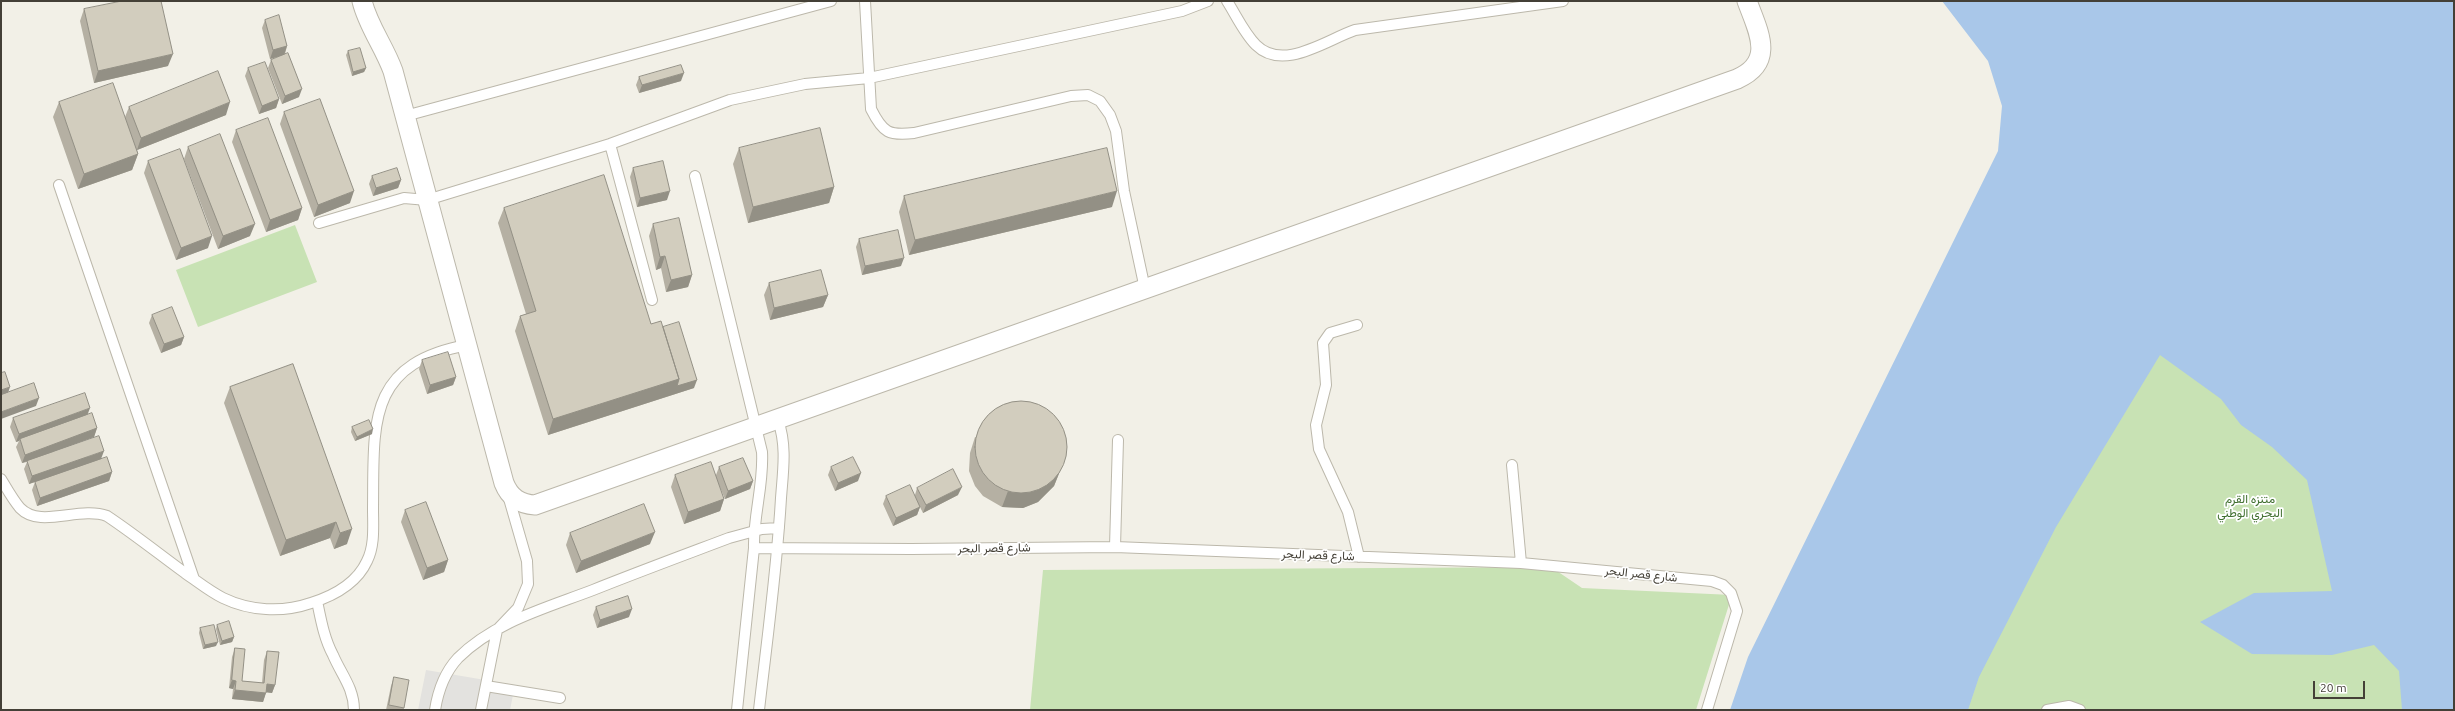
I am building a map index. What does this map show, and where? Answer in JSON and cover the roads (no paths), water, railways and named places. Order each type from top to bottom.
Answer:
[{"type":"street","points":[[362,1],[369,23],[389,58],[507,490],[518,502],[535,505],[778,420],[1745,75],[1757,63],[1762,48],[1761,39],[1747,1]]},
{"type":"lane","points":[[405,116],[831,1]]},
{"type":"lane","points":[[865,1],[871,110],[881,127],[888,132],[897,135],[1071,96],[1088,95],[1100,101],[1110,115],[1116,131],[1124,191],[1145,289]]},
{"type":"lane","points":[[318,223],[404,198],[427,200],[610,144],[730,100],[805,84],[869,78],[1182,11],[1208,1]]},
{"type":"lane","points":[[1227,1],[1256,45],[1275,57],[1302,54],[1334,37],[1355,30],[1563,1]]},
{"type":"lane","points":[[610,144],[652,300]]},
{"type":"lane","points":[[695,176],[761,444],[762,469],[754,531],[754,548],[737,710]]},
{"type":"lane","points":[[59,185],[194,579]]},
{"type":"lane","points":[[1357,325],[1330,333],[1323,343],[1326,385],[1316,425],[1319,449],[1348,512],[1359,557]]},
{"type":"lane","points":[[1,480],[16,503],[26,513],[40,518],[89,512],[107,516],[194,579],[223,598],[249,607],[277,610],[317,601],[339,590],[356,578],[365,566],[371,552],[374,434],[376,421],[385,396],[400,375],[421,359],[445,349],[467,345]]},
{"type":"lane","points":[[759,710],[779,528],[784,446],[778,420]]},
{"type":"lane","points":[[1114,547],[1118,440]]},
{"type":"lane","points":[[1512,465],[1521,562]]},
{"type":"lane","points":[[481,710],[497,630],[518,608],[528,584],[527,561],[507,490]]},
{"type":"lane","points":[[435,710],[441,684],[448,671],[469,649],[497,630],[562,602],[729,538],[754,531],[779,528]]},
{"type":"lane","name":"شارع قصر البحر","points":[[754,548],[911,549],[1114,547],[1521,562],[1712,581],[1723,585],[1734,599],[1736,616],[1707,710]]},
{"type":"lane","points":[[317,601],[323,632],[333,656],[351,690],[354,710]]},
{"type":"lane","points":[[486,686],[560,698]]},
{"type":"lane","points":[[2047,710],[2069,706],[2080,710]]},
{"type":"water","points":[[1942,1],[2454,1],[2454,710],[2402,710],[2399,671],[2374,645],[2332,655],[2252,654],[2200,622],[2254,593],[2332,591],[2307,480],[2272,447],[2241,425],[2221,399],[2160,355],[2056,527],[1979,677],[1968,710],[1730,710],[1748,657],[1998,151],[2002,106],[1988,61]]},
{"type":"park label","name":"متنزه القرم البحري الوطني","points":[[2250,506]]}]
